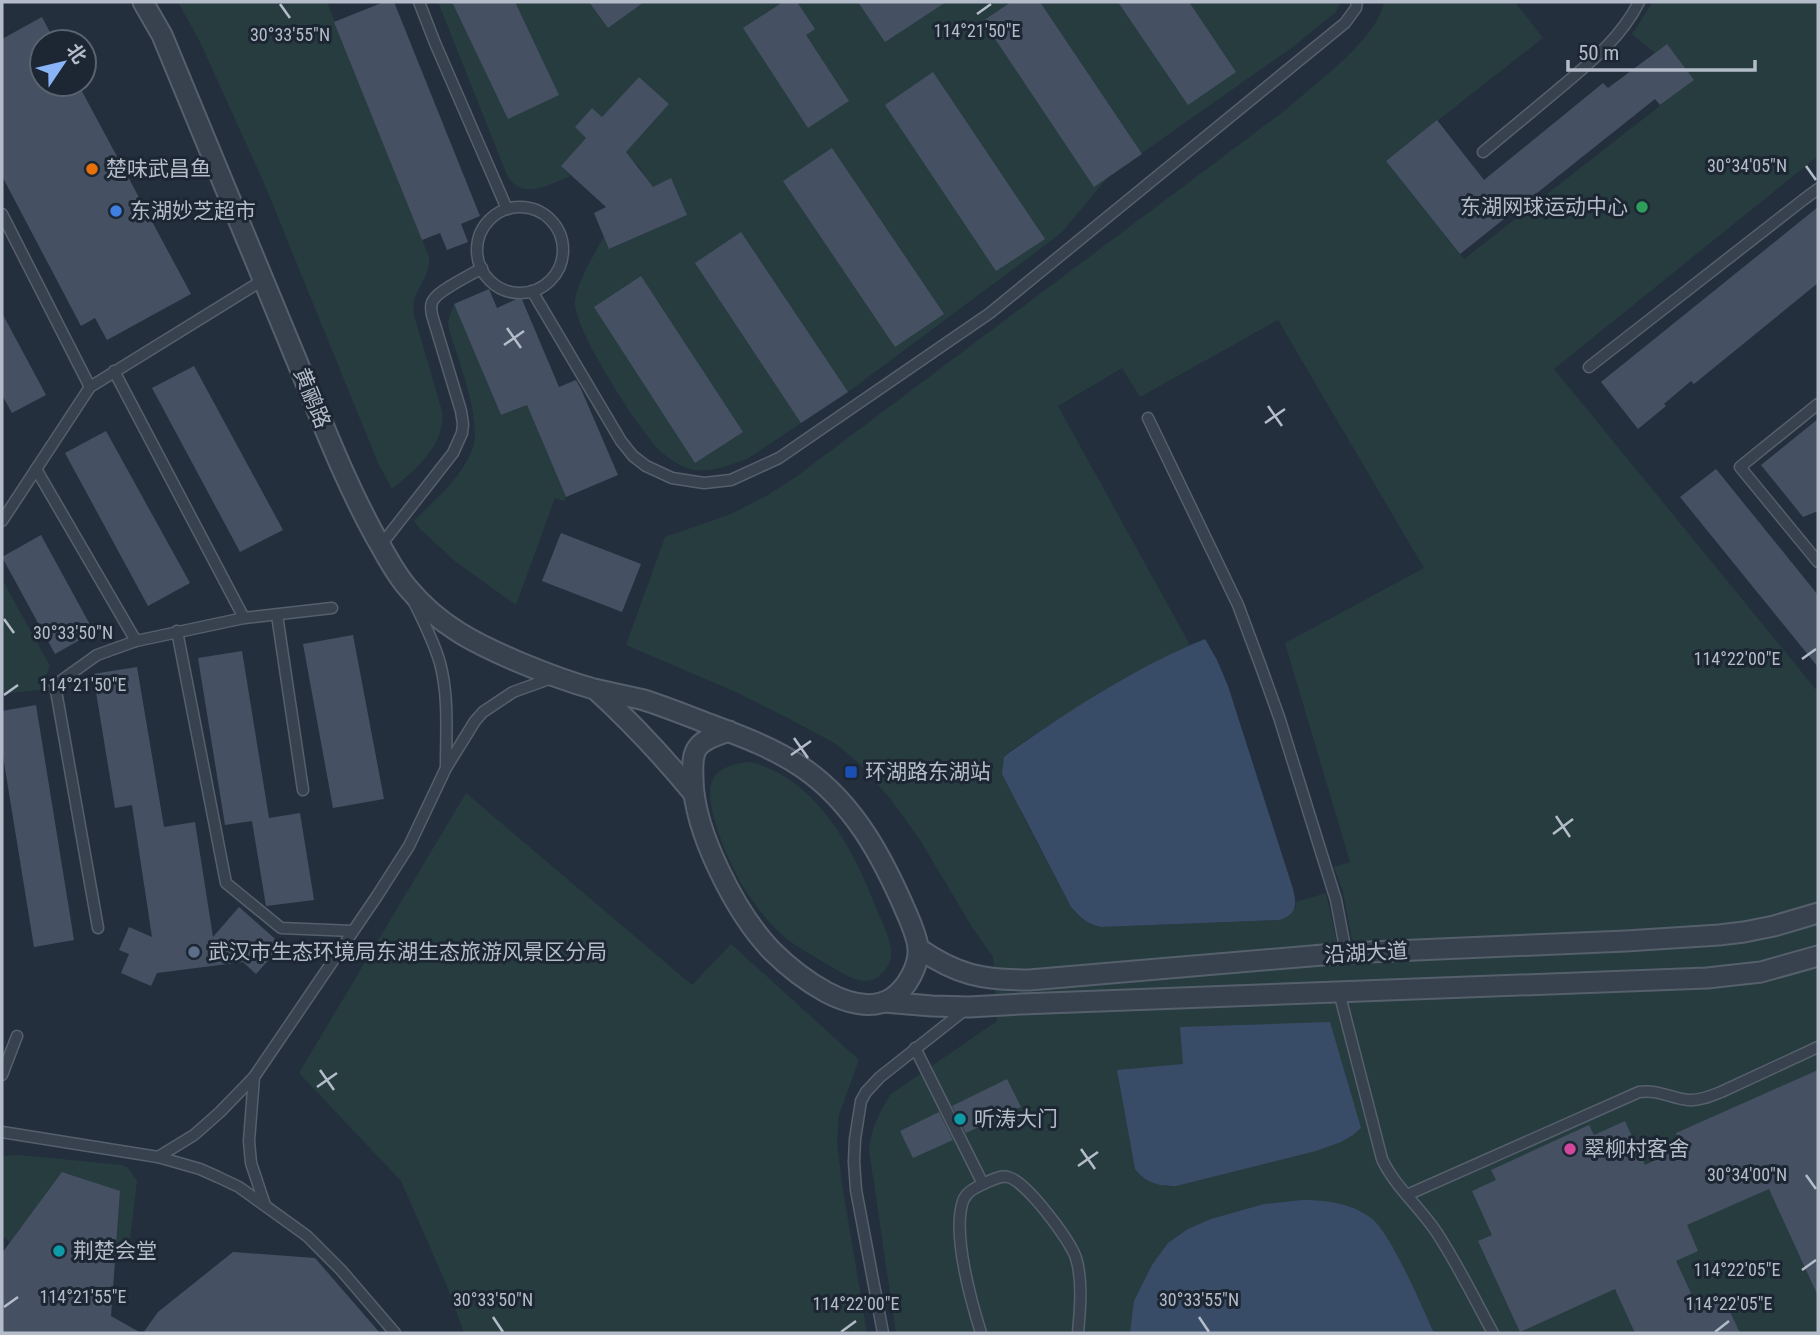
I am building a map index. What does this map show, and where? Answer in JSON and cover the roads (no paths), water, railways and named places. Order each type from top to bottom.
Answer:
[{"type":"street","name":"黄鹂路","points":[[143,2],[162,35],[348,483],[380,546],[408,588],[438,618],[458,633],[511,659],[554,677],[646,701],[743,736],[805,769],[834,794],[861,827],[910,920],[918,948]]},
{"type":"street","points":[[596,689],[638,729],[694,794]]},
{"type":"street","points":[[729,731],[706,741],[696,751],[693,761],[694,794],[702,826],[724,880],[753,928],[771,950],[805,978],[837,998],[863,1004],[884,1002],[969,1007],[1737,976],[1818,956]]},
{"type":"street","name":"沿湖大道","points":[[918,948],[939,962],[970,975],[1028,980],[1346,953],[1719,935],[1754,930],[1818,913]]},
{"type":"street","points":[[884,1002],[894,997],[906,984],[915,966],[918,948]]},
{"type":"lane","points":[[419,2],[507,209]]},
{"type":"lane","points":[[532,291],[621,441],[633,456],[646,466],[672,478],[704,484],[731,480],[779,458],[990,313],[1345,23],[1356,8],[1357,2]]},
{"type":"lane","points":[[1483,152],[1593,61],[1634,13],[1639,2]]},
{"type":"lane","points":[[1589,368],[1818,190]]},
{"type":"lane","points":[[520,206],[546,215],[561,237],[561,264],[554,276],[532,291],[503,289],[491,280],[482,268],[478,255],[484,226],[507,209],[520,206]]},
{"type":"lane","points":[[2,214],[90,387]]},
{"type":"lane","points":[[380,546],[453,453],[462,433],[461,411],[431,305],[433,299],[482,268]]},
{"type":"lane","points":[[3,517],[90,387],[263,280]]},
{"type":"lane","points":[[114,371],[244,618]]},
{"type":"lane","points":[[1818,404],[1740,467],[1818,562]]},
{"type":"lane","points":[[1148,418],[1238,605],[1260,664],[1336,900],[1346,953]]},
{"type":"lane","points":[[36,469],[136,641]]},
{"type":"lane","points":[[408,588],[433,642],[440,666],[447,715],[446,768]]},
{"type":"lane","points":[[98,928],[55,685],[97,655],[136,641],[244,618],[332,608]]},
{"type":"lane","points":[[277,615],[303,790]]},
{"type":"lane","points":[[177,631],[226,883],[281,928],[353,931]]},
{"type":"lane","points":[[158,1157],[203,1127],[254,1077],[409,846],[446,768],[483,712],[513,692],[554,677]]},
{"type":"lane","points":[[1339,992],[1382,1159],[1393,1178],[1438,1235],[1493,1333]]},
{"type":"lane","points":[[883,1333],[853,1162],[861,1101],[880,1077],[969,1007]]},
{"type":"lane","points":[[2,1075],[17,1036]]},
{"type":"lane","points":[[1407,1195],[1639,1092],[1654,1092],[1688,1100],[1706,1098],[1818,1047]]},
{"type":"lane","points":[[915,1048],[983,1184]]},
{"type":"lane","points":[[254,1077],[249,1141],[251,1163],[265,1205]]},
{"type":"lane","points":[[2,1132],[158,1157],[218,1177],[265,1205],[307,1236],[341,1269],[395,1333]]},
{"type":"lane","points":[[981,1333],[966,1276],[961,1241],[963,1202],[967,1193],[1004,1176],[1023,1185],[1055,1222],[1076,1256],[1079,1273],[1078,1333]]},
{"type":"water","points":[[1205,639],[1228,686],[1293,889],[1293,912],[1280,920],[1101,927],[1092,924],[1071,907],[1002,774],[1004,757],[1105,690],[1155,662]]},
{"type":"water","points":[[1330,1022],[1361,1128],[1353,1135],[1316,1151],[1176,1186],[1153,1183],[1135,1169],[1117,1070],[1183,1064],[1180,1027]]},
{"type":"water","points":[[1303,1200],[1338,1203],[1363,1213],[1379,1226],[1397,1254],[1434,1333],[1130,1333],[1134,1301],[1152,1265],[1168,1243],[1188,1229],[1211,1219],[1264,1204]]},
{"type":"place","name":"楚味武昌鱼","points":[[92,169]]},
{"type":"place","name":"东湖网球运动中心","points":[[1642,207]]},
{"type":"place","name":"东湖妙芝超市","points":[[116,211]]},
{"type":"place","name":"环湖路东湖站","points":[[851,772]]},
{"type":"place","name":"武汉市生态环境局东湖生态旅游风景区分局","points":[[194,952]]},
{"type":"place","name":"听涛大门","points":[[960,1119]]},
{"type":"place","name":"翠柳村客舍","points":[[1570,1149]]},
{"type":"place","name":"荆楚会堂","points":[[59,1251]]}]
